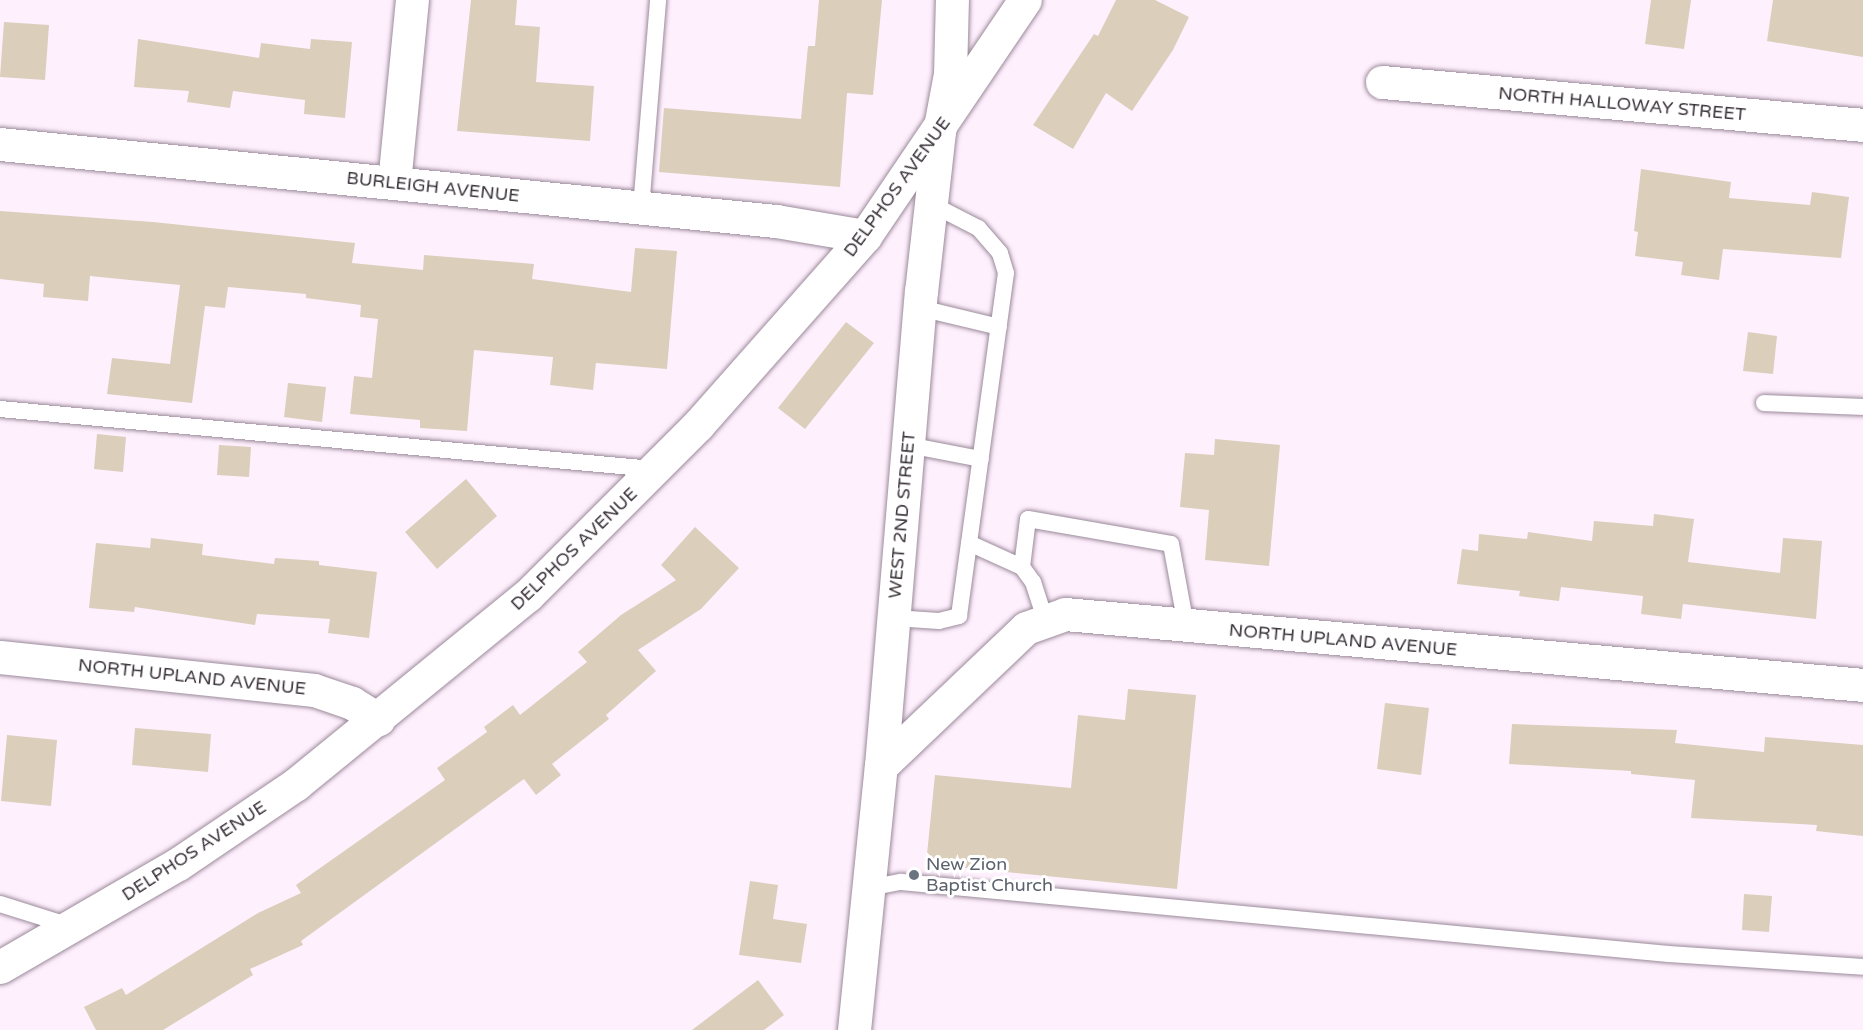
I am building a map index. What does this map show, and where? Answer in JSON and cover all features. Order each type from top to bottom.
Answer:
[{"type":"street","points":[[394,183],[412,0]]},
{"type":"street","name":"WEST 2ND STREET","points":[[854,1030],[881,766],[920,308],[939,132],[950,74],[952,0]]},
{"type":"street","name":"DELPHOS AVENUE","points":[[0,967],[74,927],[225,832],[378,719],[528,596],[656,469],[865,236],[939,132],[1025,0]]},
{"type":"street","name":"NORTH HALLOWAY STREET","points":[[1382,82],[1863,125]]},
{"type":"street","name":"BURLEIGH AVENUE","points":[[0,144],[776,221],[865,236]]},
{"type":"street","name":"NORTH UPLAND AVENUE","points":[[881,766],[1026,628],[1045,618],[1065,614],[1863,685]]},
{"type":"street","name":"NORTH UPLAND AVENUE","points":[[0,657],[314,690],[352,703],[378,719]]},
{"type":"lane","points":[[641,208],[658,0]]},
{"type":"lane","points":[[894,618],[939,621],[959,616],[1006,273],[1000,253],[978,228],[931,204]]},
{"type":"lane","points":[[920,308],[999,327]]},
{"type":"lane","points":[[1764,403],[1863,407]]},
{"type":"lane","points":[[0,409],[656,469]]},
{"type":"lane","points":[[908,445],[981,459]]},
{"type":"lane","points":[[1022,567],[1028,519],[1171,544],[1186,626]]},
{"type":"lane","points":[[969,543],[1022,567],[1033,582],[1045,618]]},
{"type":"lane","points":[[869,888],[901,882],[1669,954],[1863,967]]},
{"type":"lane","points":[[0,904],[74,927]]},
{"type":"building","points":[[471,0],[517,0],[515,25],[540,27],[536,82],[594,86],[590,141],[457,131]]},
{"type":"building","points":[[819,0],[882,0],[873,95],[847,93],[840,187],[659,172],[664,108],[801,119],[808,46],[815,46]]},
{"type":"building","points":[[1116,0],[1155,0],[1189,17],[1173,50],[1132,111],[1106,93],[1073,149],[1033,125],[1094,34],[1098,36]]},
{"type":"building","points":[[1651,0],[1691,0],[1684,49],[1645,44]]},
{"type":"building","points":[[1773,0],[1863,0],[1863,57],[1767,41]]},
{"type":"building","points":[[4,22],[49,25],[45,80],[0,77]]},
{"type":"building","points":[[138,39],[259,58],[261,43],[310,49],[311,39],[352,42],[345,118],[304,114],[305,100],[233,91],[230,108],[187,102],[189,91],[134,87]]},
{"type":"building","points":[[1641,169],[1731,182],[1729,198],[1810,205],[1812,192],[1849,197],[1841,258],[1723,249],[1719,280],[1681,275],[1683,262],[1635,256],[1638,232],[1634,231]]},
{"type":"building","points":[[0,211],[153,222],[355,243],[352,263],[423,270],[424,255],[534,264],[532,279],[631,292],[635,248],[677,251],[667,369],[596,363],[593,390],[550,385],[553,357],[474,350],[467,431],[420,428],[420,420],[350,414],[354,376],[372,378],[378,319],[360,317],[361,305],[306,298],[306,294],[228,287],[225,308],[205,306],[192,403],[107,394],[112,358],[170,364],[180,285],[90,276],[88,301],[43,297],[44,284],[0,279]]},
{"type":"building","points":[[846,322],[874,343],[805,429],[778,408]]},
{"type":"building","points":[[1748,332],[1777,336],[1773,374],[1743,371]]},
{"type":"building","points":[[288,383],[326,387],[322,422],[284,417]]},
{"type":"building","points":[[97,434],[126,437],[123,472],[94,469]]},
{"type":"building","points":[[1215,439],[1280,445],[1269,566],[1205,560],[1209,510],[1180,507],[1185,453],[1214,455]]},
{"type":"building","points":[[219,445],[251,447],[249,477],[217,475]]},
{"type":"building","points":[[466,479],[497,516],[437,569],[405,532]]},
{"type":"building","points":[[1654,514],[1694,519],[1688,562],[1780,573],[1783,538],[1822,541],[1816,619],[1683,604],[1681,619],[1641,614],[1643,596],[1561,587],[1559,601],[1519,596],[1520,591],[1457,584],[1462,549],[1478,551],[1479,534],[1527,539],[1528,532],[1592,541],[1594,521],[1653,526]]},
{"type":"building","points":[[695,527],[739,568],[701,609],[638,650],[656,671],[606,715],[609,719],[552,764],[561,775],[536,795],[524,779],[301,941],[303,945],[250,969],[253,975],[163,1030],[96,1030],[84,1007],[122,988],[126,995],[258,913],[301,893],[296,885],[445,780],[437,768],[487,732],[484,727],[513,705],[520,715],[587,662],[578,652],[621,615],[676,580],[661,565]]},
{"type":"building","points":[[151,538],[203,544],[202,555],[274,564],[275,558],[319,561],[319,565],[377,572],[369,638],[328,633],[330,619],[257,614],[255,625],[135,607],[134,612],[89,608],[96,543],[150,548]]},
{"type":"building","points":[[1128,689],[1196,695],[1177,889],[926,864],[935,775],[1071,788],[1078,715],[1125,720]]},
{"type":"building","points":[[1385,703],[1429,708],[1421,775],[1377,769]]},
{"type":"building","points":[[1512,724],[1677,730],[1675,743],[1764,752],[1765,737],[1863,745],[1863,836],[1816,831],[1817,825],[1691,818],[1695,780],[1631,774],[1631,771],[1509,764]]},
{"type":"building","points":[[135,728],[211,734],[208,772],[132,765]]},
{"type":"building","points":[[7,735],[57,740],[51,806],[1,801]]},
{"type":"building","points":[[750,881],[778,885],[773,919],[807,924],[801,963],[739,955]]},
{"type":"building","points":[[1744,894],[1772,896],[1769,932],[1742,930]]},
{"type":"building","points":[[758,980],[784,1015],[764,1030],[692,1030]]},
{"type":"place","name":"New Zion Baptist Church","points":[[914,875]]}]
